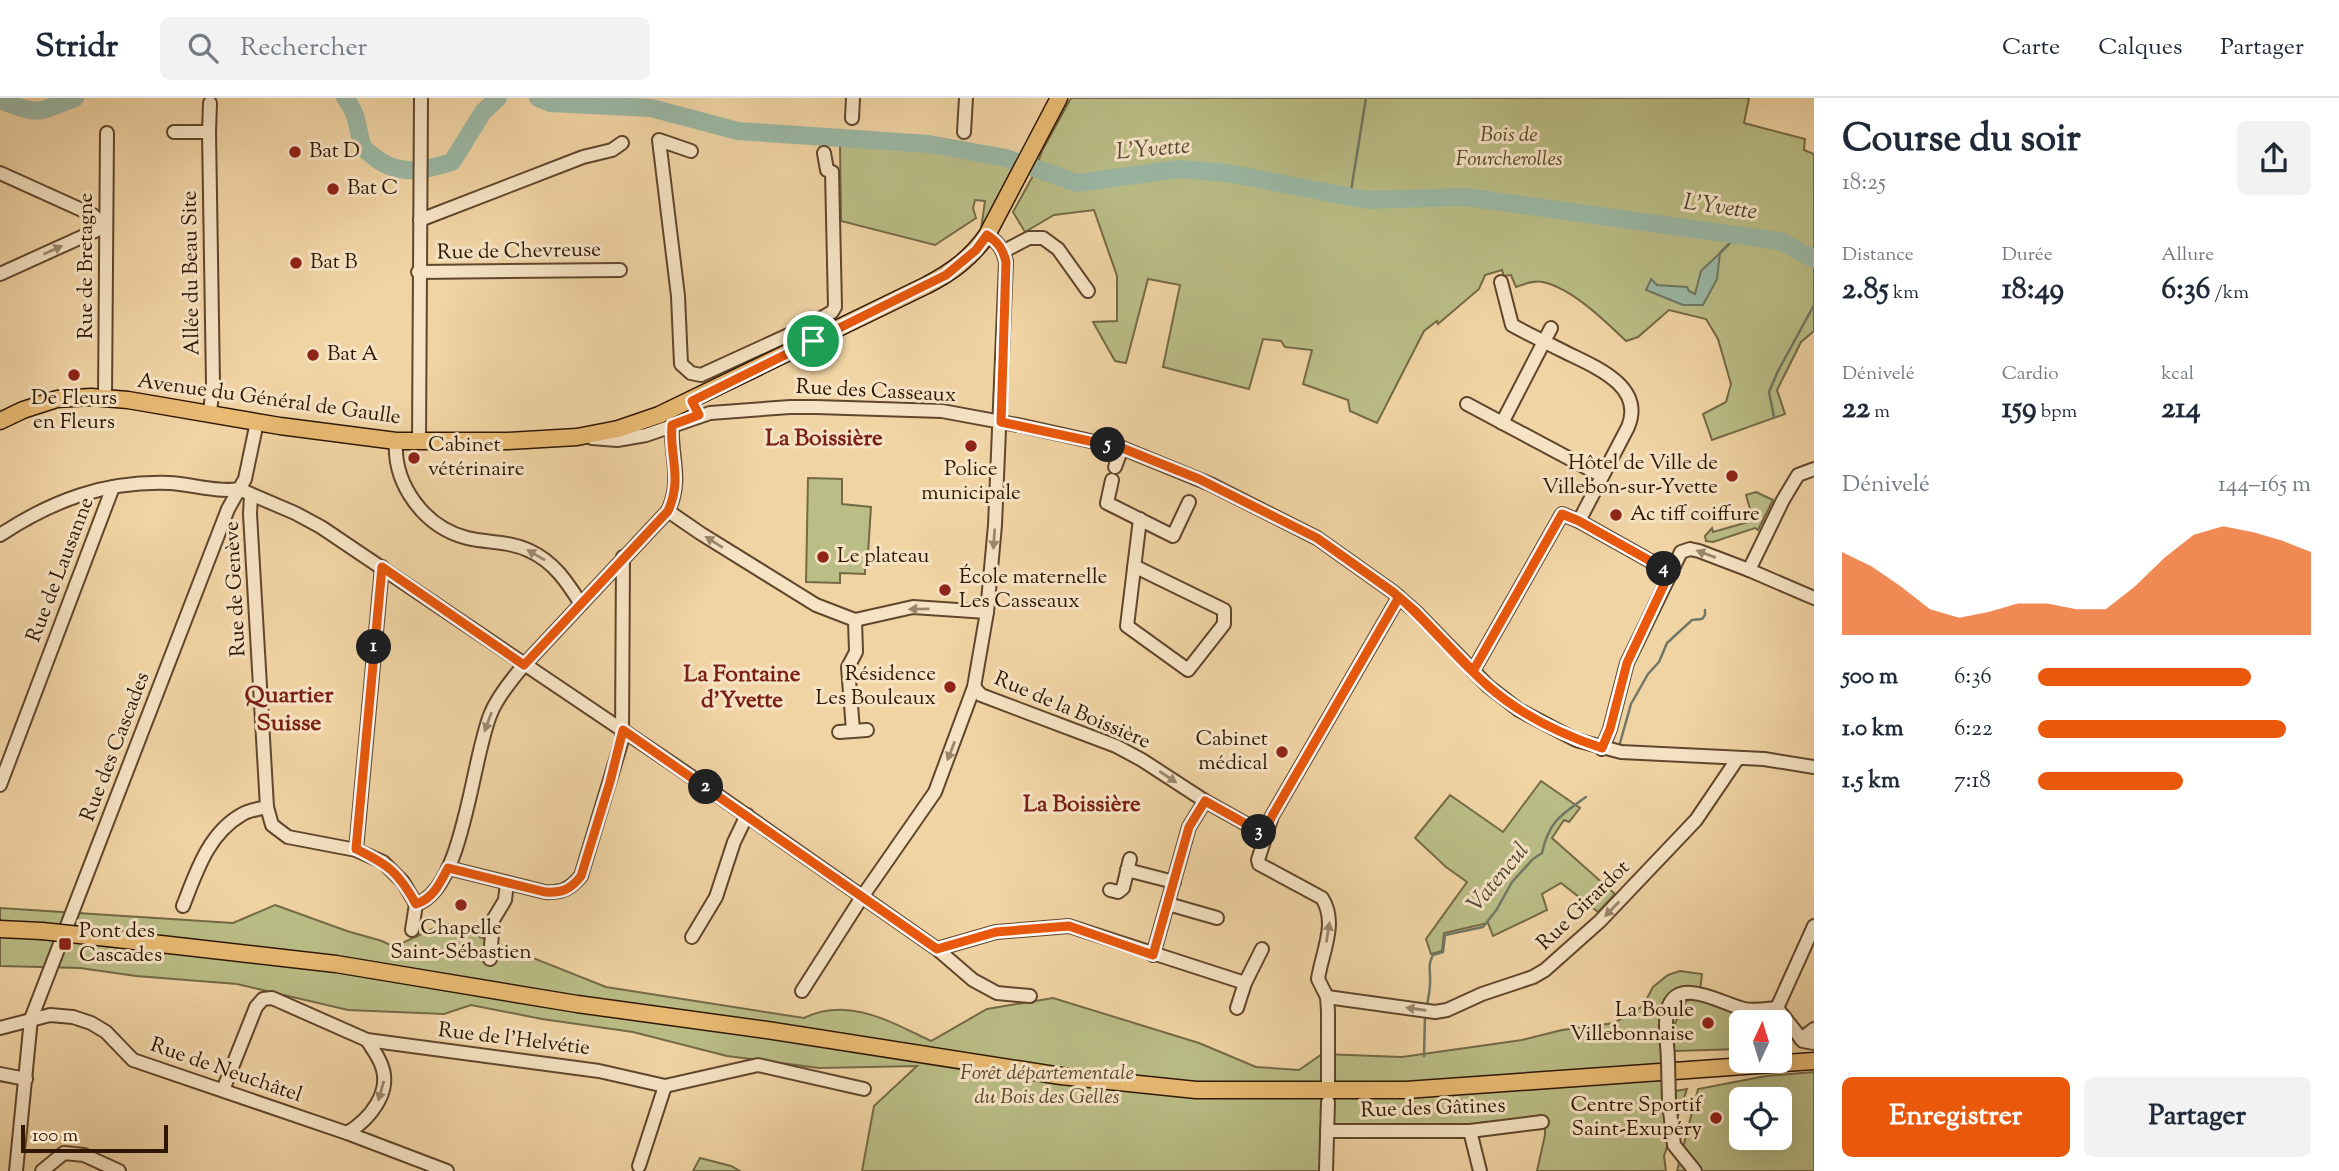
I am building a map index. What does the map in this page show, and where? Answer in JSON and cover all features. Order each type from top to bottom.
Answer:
[{"type":"main road","name":"Avenue du Général de Gaulle","points":[[0,421],[23,410],[57,400],[73,397],[105,398],[257,422],[419,442],[577,437],[695,408],[711,392],[810,334],[946,275],[976,250],[987,235],[1059,98]]},
{"type":"main road","points":[[0,929],[336,964],[577,1004],[767,1030],[1060,1076],[1196,1090],[1406,1090],[1814,1061]]},
{"type":"street","points":[[419,442],[421,98]]},
{"type":"street","points":[[852,118],[853,98]]},
{"type":"street","points":[[964,132],[966,98]]},
{"type":"street","name":"Allée du Beau Site","points":[[210,103],[214,383],[210,413]]},
{"type":"street","points":[[174,132],[209,132]]},
{"type":"street","name":"Rue de Bretagne","points":[[105,398],[107,133]]},
{"type":"street","points":[[691,151],[659,140],[678,296],[681,364],[691,373],[701,375],[810,334],[835,307],[832,172],[827,170],[824,153]]},
{"type":"street","points":[[420,220],[583,157],[612,150],[622,143]]},
{"type":"street","points":[[0,173],[93,215],[106,226],[0,274]]},
{"type":"street","points":[[802,991],[862,897],[935,792],[974,687],[987,612],[1001,422],[1006,262],[1004,251],[987,235]]},
{"type":"street","points":[[1004,251],[1029,239],[1043,238],[1058,249],[1088,291]]},
{"type":"street","name":"Rue de Chevreuse","points":[[418,272],[620,270]]},
{"type":"street","points":[[1501,282],[1512,325],[1605,372],[1616,380],[1632,408],[1632,417],[1579,521]]},
{"type":"street","points":[[1502,423],[1551,328]]},
{"type":"street","points":[[711,392],[722,412]]},
{"type":"street","points":[[1467,404],[1602,476]]},
{"type":"street","name":"Rue des Casseaux","points":[[577,437],[617,440],[649,434],[672,425],[695,408],[722,412],[790,407],[926,410],[1001,422],[1122,448],[1210,484],[1317,538],[1399,597],[1473,671],[1519,710],[1572,737],[1621,752],[1738,758],[1814,766]]},
{"type":"street","points":[[245,492],[245,479],[257,422]]},
{"type":"street","points":[[416,904],[426,901],[438,886],[458,845],[481,741],[491,713],[503,691],[668,511],[676,472],[672,425]]},
{"type":"street","points":[[396,441],[397,468],[403,482],[420,509],[430,519],[465,537],[506,543],[532,552],[549,563],[564,578],[581,604]]},
{"type":"street","points":[[1122,448],[1107,503],[1173,536],[1189,502]]},
{"type":"street","points":[[1749,569],[1798,475],[1814,469]]},
{"type":"street","points":[[0,535],[50,505],[89,492],[137,483],[195,484],[245,492],[295,513],[382,567],[623,730],[937,949],[973,980],[997,993],[1030,996]]},
{"type":"street","name":"Rue de Lausanne","points":[[0,785],[113,487]]},
{"type":"street","name":"Rue de Genève","points":[[245,492],[250,514],[267,807]]},
{"type":"street","name":"Rue des Cascades","points":[[16,1171],[31,1019],[228,509],[245,492]]},
{"type":"street","points":[[668,511],[816,605],[855,620],[913,607],[987,612]]},
{"type":"street","points":[[1473,671],[1562,514],[1670,572]]},
{"type":"street","points":[[1134,566],[1224,610],[1224,624],[1188,670],[1127,626],[1134,566],[1140,519]]},
{"type":"street","points":[[1602,748],[1610,729],[1627,663],[1681,552],[1690,549],[1813,594]]},
{"type":"street","points":[[448,868],[560,893],[572,887],[581,876],[623,730],[623,557]]},
{"type":"street","points":[[356,849],[382,567]]},
{"type":"street","points":[[1328,1083],[1330,1025],[1327,997],[1318,979],[1330,926],[1328,907],[1322,898],[1259,864],[1258,860],[1266,839],[1264,834],[1272,816],[1399,597]]},
{"type":"street","points":[[853,730],[848,667],[856,652],[855,620]]},
{"type":"street","name":"Rue de la Boissière","points":[[974,687],[981,695],[1125,751],[1264,834]]},
{"type":"street","points":[[839,732],[867,730]]},
{"type":"street","name":"Rue Girardot","points":[[1327,997],[1435,1012],[1447,1010],[1482,994],[1533,977],[1545,970],[1600,921],[1676,842],[1696,820],[1738,758]]},
{"type":"street","points":[[1153,955],[1189,827],[1205,801]]},
{"type":"street","points":[[183,906],[204,854],[223,829],[242,813],[267,807],[272,825],[288,837],[356,849],[383,862],[403,882],[416,904],[412,930]]},
{"type":"street","points":[[692,937],[716,897],[734,842],[747,816]]},
{"type":"street","points":[[1110,890],[1118,892],[1123,888],[1129,865],[1174,882]]},
{"type":"street","points":[[490,959],[492,920],[505,900],[507,883]]},
{"type":"street","points":[[1168,904],[1217,918]]},
{"type":"street","points":[[937,949],[996,932],[1057,926],[1084,930],[1245,984]]},
{"type":"street","points":[[1777,1008],[1814,926]]},
{"type":"street","points":[[1237,1008],[1262,949]]},
{"type":"street","points":[[1695,1171],[1674,1145],[1669,1102],[1667,1012],[1673,1000],[1685,993],[1703,994],[1744,1009],[1777,1008]]},
{"type":"street","name":"Rue de l'Helvétie","points":[[223,1090],[256,1007],[263,999],[272,998],[367,1040],[599,1071],[666,1086],[758,1065],[864,1089]]},
{"type":"street","points":[[1777,1008],[1801,1039],[1814,1043]]},
{"type":"street","name":"Rue de Neuchâtel","points":[[0,1028],[50,1015],[73,1017],[106,1032],[133,1060],[347,1133],[429,1168],[447,1171]]},
{"type":"street","points":[[1801,1039],[1814,1029]]},
{"type":"street","points":[[347,1133],[362,1124],[378,1104],[385,1084],[382,1066],[367,1040]]},
{"type":"street","points":[[0,1074],[26,1079]]},
{"type":"street","points":[[639,1166],[666,1086]]},
{"type":"street","points":[[1326,1171],[1328,1102]]},
{"type":"street","name":"Rue des Gâtines","points":[[1326,1131],[1470,1131],[1542,1122]]},
{"type":"street","points":[[1470,1131],[1480,1171]]},
{"type":"street","points":[[41,1171],[64,1153],[84,1155],[119,1171]]},
{"type":"green space","name":"Bois de Fourcherolles","points":[[1071,98],[1749,98],[1744,123],[1805,139],[1804,150],[1814,154],[1814,331],[1801,342],[1777,390],[1785,414],[1712,440],[1703,414],[1726,402],[1731,384],[1718,339],[1706,319],[1669,310],[1638,337],[1626,341],[1566,291],[1540,282],[1516,287],[1511,275],[1504,276],[1502,270],[1485,275],[1479,289],[1438,324],[1437,321],[1424,331],[1377,423],[1350,411],[1348,400],[1303,384],[1312,350],[1285,347],[1281,341],[1263,339],[1249,389],[1163,367],[1180,285],[1148,279],[1126,363],[1115,361],[1093,322],[1117,321],[1117,276],[1094,210],[1054,215],[1025,232],[1013,212]]},
{"type":"green space","points":[[840,145],[952,152],[1018,166],[981,230],[985,201],[975,200],[973,208],[976,218],[935,245],[841,221]]},
{"type":"green space","points":[[808,478],[842,479],[842,504],[871,507],[868,553],[873,553],[873,561],[865,561],[865,574],[840,573],[840,583],[806,582]]},
{"type":"green space","points":[[1756,492],[1773,500],[1758,530],[1755,528],[1713,542],[1706,541],[1705,536],[1712,528],[1713,532],[1748,522],[1747,517],[1752,516],[1746,495]]},
{"type":"green space","points":[[1541,781],[1580,808],[1569,822],[1564,820],[1552,838],[1615,894],[1598,912],[1561,883],[1542,894],[1547,910],[1493,936],[1488,923],[1444,933],[1442,951],[1431,954],[1426,939],[1467,882],[1446,867],[1415,838],[1450,795],[1503,832]]},
{"type":"green space","name":"Forêt départementale du Bois des Gelles","points":[[275,905],[394,947],[445,923],[606,987],[804,1018],[820,1012],[853,1011],[885,1020],[931,1041],[987,1009],[1053,998],[1199,1043],[1256,1067],[1299,1070],[1322,1054],[1402,1057],[1522,1040],[1562,1030],[1614,1023],[1643,1006],[1653,987],[1668,975],[1680,971],[1702,974],[1700,990],[1680,993],[1660,1020],[1663,1093],[1687,1089],[1664,1156],[1666,1171],[1537,1171],[1545,1135],[1545,1119],[1457,1127],[1325,1127],[1322,1171],[862,1171],[874,1106],[917,1066],[819,1068],[727,1056],[633,1032],[542,1019],[471,1005],[444,1014],[348,1010],[237,984],[136,976],[80,968],[0,966],[0,908],[233,923]]},
{"type":"green space","name":"La Boule Villebonnaise","points":[[1693,998],[1729,1011],[1729,1049],[1674,1051],[1674,1025],[1686,1001]]},
{"type":"green space","name":"Centre Sportif Saint-Exupéry","points":[[1814,1072],[1814,1171],[1677,1171],[1698,1089],[1766,1076]]},
{"type":"green space","points":[[700,1158],[731,1166],[740,1171],[693,1171]]},
{"type":"shaded area","points":[[1720,253],[1717,279],[1703,305],[1683,305],[1646,290],[1651,279],[1657,285],[1687,287],[1695,294],[1701,271]]},
{"type":"waterway","name":"L'Yvette","points":[[0,100],[23,109],[38,111],[75,98]]},
{"type":"waterway","name":"L'Yvette","points":[[345,98],[355,115],[365,149],[382,163],[401,170],[421,170],[452,162],[483,112],[498,98]]},
{"type":"waterway","name":"L'Yvette","points":[[538,98],[550,103],[651,108],[738,131],[929,144],[1006,158],[1077,183],[1179,169],[1227,173],[1367,200],[1465,197],[1780,241],[1814,259]]},
{"type":"waterway","points":[[1350,197],[1366,98]]},
{"type":"waterway","points":[[1720,253],[1738,235]]},
{"type":"waterway","name":"Vatencul","points":[[1774,417],[1769,392],[1814,305]]},
{"type":"waterway","points":[[1620,743],[1631,704],[1648,674],[1659,662],[1667,643],[1692,620],[1702,619],[1705,610]]},
{"type":"waterway","name":"Vatencul","points":[[1427,1006],[1430,962],[1433,955],[1443,952],[1445,935],[1483,927],[1512,882],[1542,853],[1552,826],[1586,797]]},
{"type":"waterway","name":"Vatencul","points":[[1424,1056],[1425,1016]]},
{"type":"place","name":"Bat D","points":[[295,152]]},
{"type":"place","name":"Bat C","points":[[333,189]]},
{"type":"place","name":"Bat B","points":[[296,263]]},
{"type":"place","name":"Bat A","points":[[313,355]]},
{"type":"place","name":"De Fleurs en Fleurs","points":[[74,375]]},
{"type":"place","name":"Police municipale","points":[[971,446]]},
{"type":"place","name":"Cabinet vétérinaire","points":[[414,458]]},
{"type":"place","name":"Hôtel de Ville de Villebon-sur-Yvette","points":[[1732,476]]},
{"type":"place","name":"Ac tiff coiffure","points":[[1616,515]]},
{"type":"place","name":"Le plateau","points":[[823,557]]},
{"type":"place","name":"École maternelle Les Casseaux","points":[[945,590]]},
{"type":"place","name":"Résidence Les Bouleaux","points":[[950,687]]},
{"type":"place","name":"Cabinet médical","points":[[1282,752]]},
{"type":"place","name":"Chapelle Saint-Sébastien","points":[[461,905]]},
{"type":"place","name":"Pont des Cascades","points":[[65,944]]},
{"type":"place","name":"La Boule Villebonnaise","points":[[1708,1023]]},
{"type":"place","name":"Centre Sportif Saint-Exupéry","points":[[1716,1118]]},
{"type":"district","name":"La Boissière","points":[[824,439]]},
{"type":"district","name":"La Fontaine d'Yvette","points":[[742,688]]},
{"type":"district","name":"Quartier Suisse","points":[[289,710]]},
{"type":"district","name":"La Boissière","points":[[1082,805]]},
{"type":"route","points":[[813,341],[692,401],[699,415],[672,425],[676,472],[668,511],[524,665],[382,567],[356,849],[383,862],[403,882],[416,904],[426,901],[448,868],[545,892],[560,893],[572,887],[581,876],[623,730],[937,949],[996,932],[1069,926],[1153,955],[1189,827],[1205,801],[1264,834],[1399,597],[1416,612],[1473,671],[1488,686],[1519,710],[1572,737],[1602,748],[1610,729],[1627,663],[1670,572],[1579,521],[1562,514],[1473,671],[1399,597],[1317,538],[1210,484],[1122,448],[1001,422],[1006,262],[1004,251],[987,235],[976,250],[946,275],[813,341]]}]
